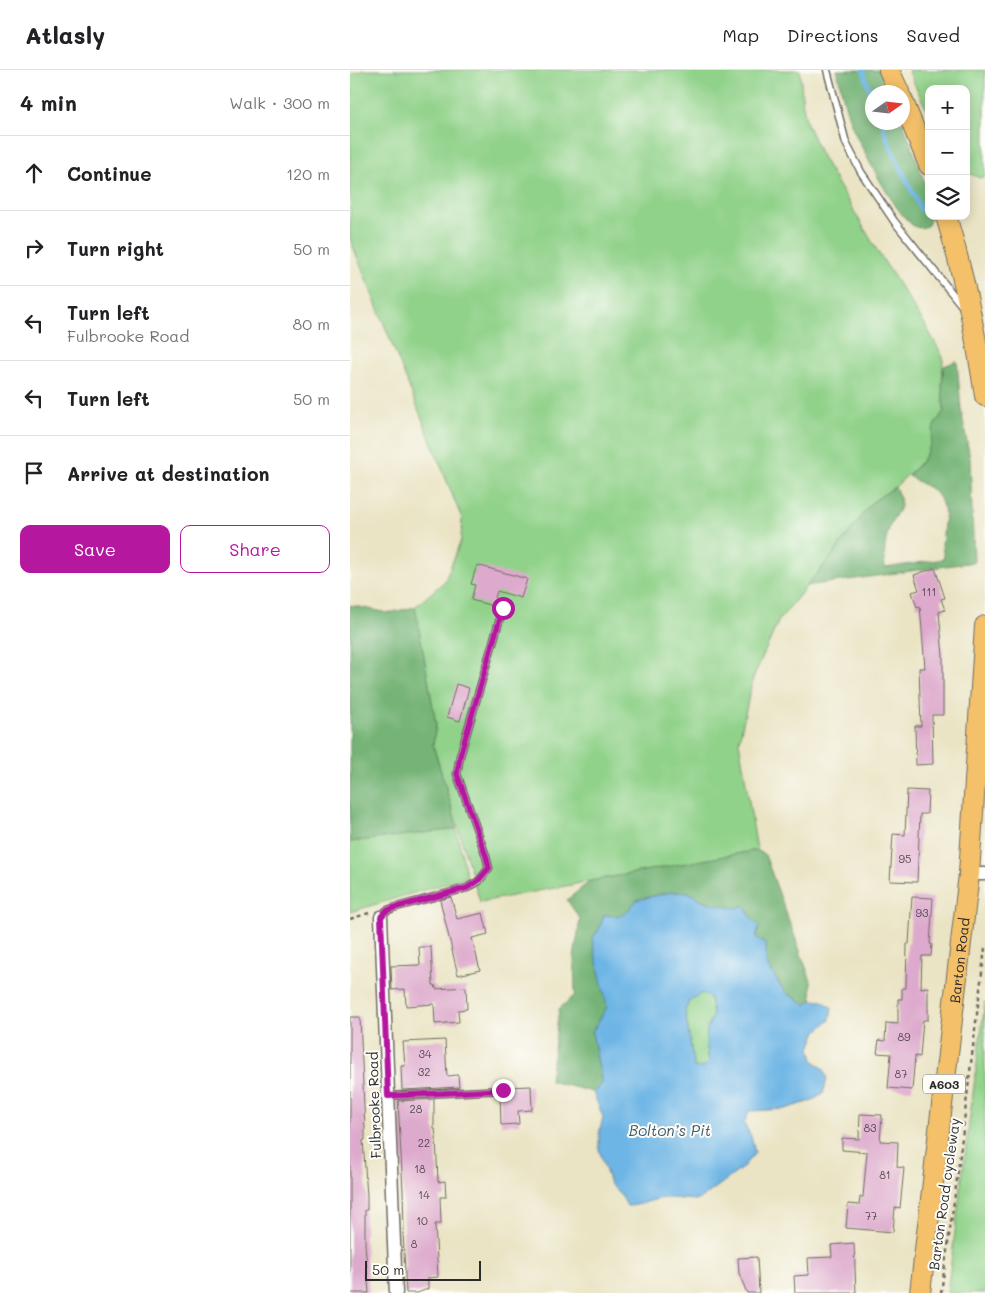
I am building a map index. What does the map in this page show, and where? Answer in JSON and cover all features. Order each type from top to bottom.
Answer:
[{"type":"main road","points":[[889,70],[896,85]]},
{"type":"main road","points":[[910,118],[925,154]]},
{"type":"main road","points":[[947,220],[956,248],[972,317],[985,396]]},
{"type":"main road","name":"Barton Road","points":[[920,1293],[977,874],[985,626]]},
{"type":"street","name":"Fulbrooke Road","points":[[381,917],[396,1293]]},
{"type":"lane","points":[[827,70],[846,142],[862,172],[894,221],[972,317]]},
{"type":"lane","points":[[381,917],[386,911],[393,908],[467,888],[478,881],[489,868],[457,774],[460,756],[503,608]]},
{"type":"lane","points":[[388,1096],[503,1090]]},
{"type":"path","name":"Barton Road cycleway","points":[[941,1293],[985,948]]},
{"type":"green space","points":[[363,70],[800,70],[803,107],[807,124],[821,155],[943,357],[942,387],[944,411],[934,426],[930,446],[922,461],[895,487],[872,502],[830,558],[779,620],[753,678],[739,741],[757,850],[480,902],[433,745],[436,724],[415,607],[445,581],[461,540],[462,519],[350,239],[350,75]]},
{"type":"green space","points":[[837,70],[882,70],[889,85],[865,85],[865,130],[906,130],[925,184],[925,220],[930,220],[928,225],[918,228],[914,226],[907,220],[889,196],[863,149],[845,105]]},
{"type":"green space","points":[[908,70],[985,70],[985,176],[980,178],[970,174],[970,85],[925,85],[925,106]]},
{"type":"green space","points":[[957,361],[961,409],[970,459],[974,562],[806,586],[830,558],[872,502],[895,487],[900,498],[901,507],[889,528],[885,551],[885,568],[944,559],[942,545],[945,513],[940,498],[931,489],[908,476],[922,461],[930,446],[934,426],[944,411],[942,387],[944,366]]},
{"type":"green space","points":[[350,605],[388,613],[415,607],[436,724],[433,745],[456,822],[456,829],[350,842]]},
{"type":"green space","points":[[456,829],[467,877],[350,912],[350,842]]},
{"type":"green space","points":[[757,850],[765,855],[811,981],[812,1000],[807,1005],[788,994],[782,988],[766,962],[766,945],[756,937],[759,926],[752,919],[748,911],[717,905],[702,900],[688,892],[671,892],[637,900],[626,913],[617,916],[604,915],[599,929],[592,939],[608,1007],[592,1032],[602,1084],[593,1092],[550,1081],[559,1009],[575,995],[574,958],[580,919],[567,900],[590,881]]},
{"type":"green space","points":[[702,993],[710,998],[713,1015],[707,1029],[709,1062],[703,1068],[694,1067],[685,1010],[690,1000]]},
{"type":"green space","points":[[985,1001],[985,1293],[947,1293]]},
{"type":"water","name":"Bolton’s Pit","points":[[671,892],[688,892],[702,900],[717,905],[736,908],[744,906],[759,926],[756,937],[766,945],[766,962],[781,987],[788,994],[806,1005],[812,1000],[823,1001],[832,1008],[830,1020],[817,1031],[810,1048],[813,1060],[824,1069],[827,1079],[823,1094],[811,1101],[785,1109],[749,1111],[744,1124],[751,1136],[755,1153],[741,1169],[699,1200],[662,1198],[627,1206],[621,1195],[610,1184],[599,1150],[599,1134],[603,1117],[593,1092],[602,1084],[592,1032],[607,1007],[592,939],[599,929],[604,915],[617,916],[626,913],[637,900]],"holes":[[[702,993],[710,998],[713,1015],[707,1029],[709,1062],[703,1068],[694,1067],[685,1010],[690,1000]]]},
{"type":"building","points":[[477,565],[527,579],[521,598],[497,591],[493,606],[471,600],[475,585],[471,584]]},
{"type":"building","points":[[935,568],[945,598],[941,599],[945,610],[939,612],[943,656],[943,715],[932,715],[933,764],[916,765],[915,726],[921,726],[919,668],[925,668],[920,606],[917,607],[912,592],[919,590],[914,575]]},
{"type":"building","points":[[456,684],[469,688],[460,721],[447,717]]},
{"type":"building","points":[[907,790],[928,791],[927,814],[920,814],[917,882],[890,881],[893,834],[905,835]]},
{"type":"building","points":[[451,897],[457,919],[483,913],[488,934],[472,938],[480,970],[458,975],[440,900]]},
{"type":"building","points":[[912,897],[933,898],[931,956],[922,956],[921,988],[928,987],[928,1020],[923,1020],[920,1057],[915,1056],[912,1090],[888,1088],[891,1054],[877,1053],[879,1040],[885,1041],[886,1023],[898,1024],[898,999],[902,999],[902,988],[906,988],[907,944],[909,944]]},
{"type":"building","points":[[419,947],[431,947],[433,985],[435,985],[436,989],[466,987],[467,1009],[458,1010],[459,1022],[435,1024],[434,1004],[406,1006],[405,989],[392,990],[391,966],[420,965]]},
{"type":"building","points":[[350,1017],[360,1017],[365,1129],[365,1140],[363,1140],[367,1196],[365,1244],[369,1293],[350,1293]]},
{"type":"building","points":[[445,1040],[447,1076],[458,1075],[459,1087],[402,1090],[401,1066],[405,1066],[403,1042]]},
{"type":"building","points":[[531,1086],[532,1110],[518,1111],[519,1124],[501,1125],[500,1095],[507,1094],[507,1087]]},
{"type":"building","points":[[434,1099],[438,1182],[445,1181],[446,1197],[440,1197],[441,1224],[435,1224],[438,1277],[428,1278],[428,1289],[417,1293],[406,1293],[398,1101]]},
{"type":"building","points":[[860,1114],[882,1115],[880,1141],[898,1142],[897,1167],[904,1168],[900,1208],[895,1207],[893,1232],[846,1228],[848,1204],[859,1205],[860,1197],[863,1197],[867,1152],[842,1150],[842,1138],[859,1139]]},
{"type":"building","points":[[854,1243],[856,1293],[795,1293],[794,1276],[809,1275],[808,1258],[832,1257],[831,1245]]},
{"type":"building","points":[[757,1257],[759,1293],[747,1293],[739,1273],[738,1258]]},
{"type":"waterway","points":[[863,70],[868,85]]},
{"type":"waterway","points":[[885,130],[921,210]]},
{"type":"route","points":[[503,608],[460,756],[457,774],[489,868],[478,881],[467,888],[393,908],[386,911],[381,917],[388,1096],[503,1090]]}]
